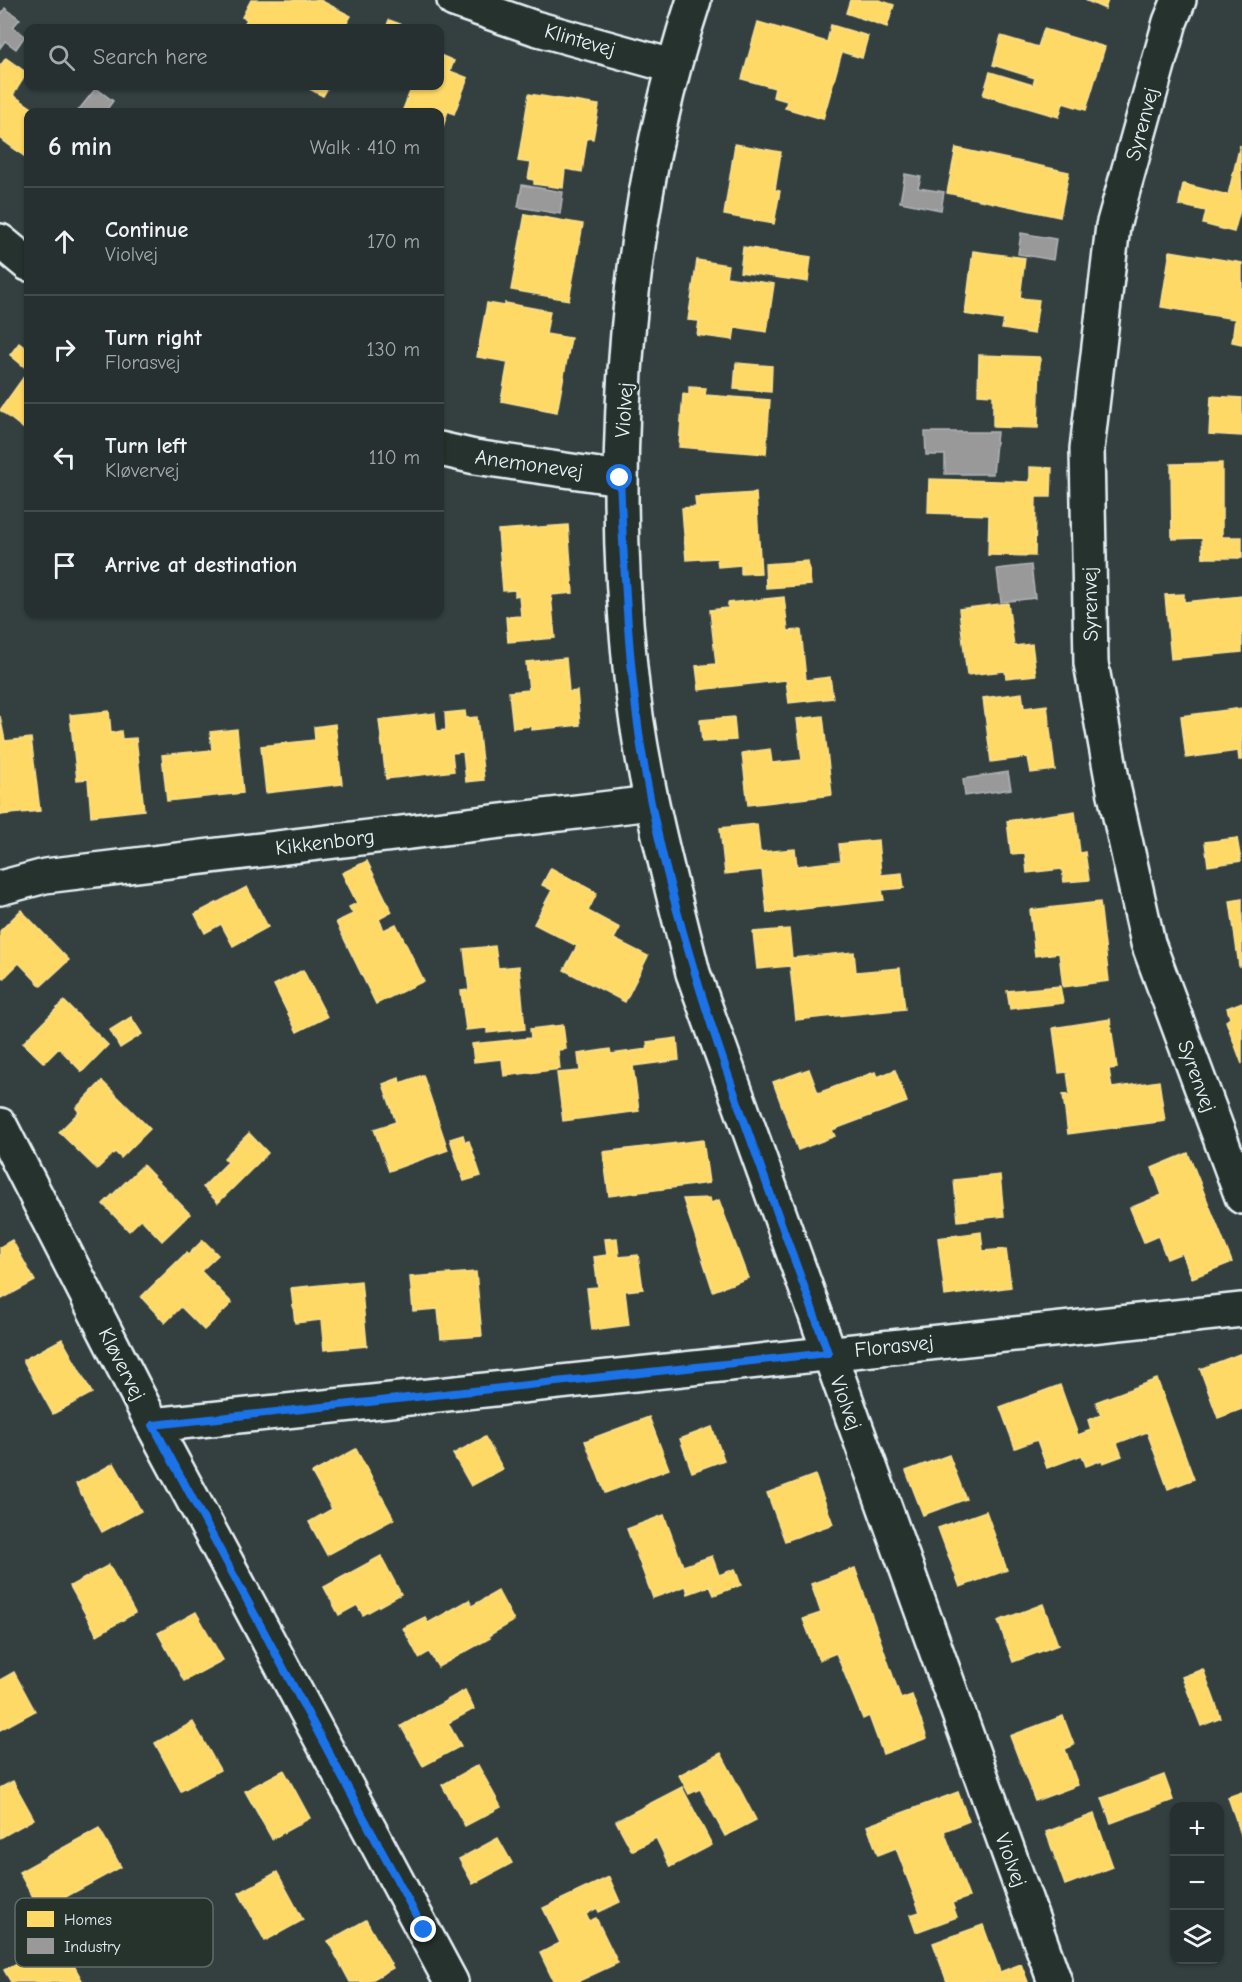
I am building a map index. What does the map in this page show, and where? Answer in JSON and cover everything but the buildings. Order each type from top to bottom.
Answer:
[{"type":"street","name":"Klintevej","points":[[454,0],[535,28],[672,66]]},
{"type":"street","name":"Violvej","points":[[694,0],[672,66],[635,256],[620,478],[630,668],[651,803],[693,973],[1055,1982]]},
{"type":"street","name":"Syrenvej","points":[[1179,0],[1170,22],[1113,226],[1088,449],[1091,663],[1114,790],[1148,943],[1242,1197]]},
{"type":"street","points":[[0,241],[24,261]]},
{"type":"street","name":"Anemonevej","points":[[444,450],[475,457],[620,478]]},
{"type":"street","name":"Kikkenborg","points":[[0,888],[45,876],[651,803]]},
{"type":"street","name":"Kløvervej","points":[[0,1125],[153,1425],[452,1982]]},
{"type":"street","name":"Florasvej","points":[[153,1425],[1242,1310]]},
{"type":"route","points":[[424,1930],[153,1425],[828,1353],[693,973],[651,803],[630,668],[620,478]]}]
